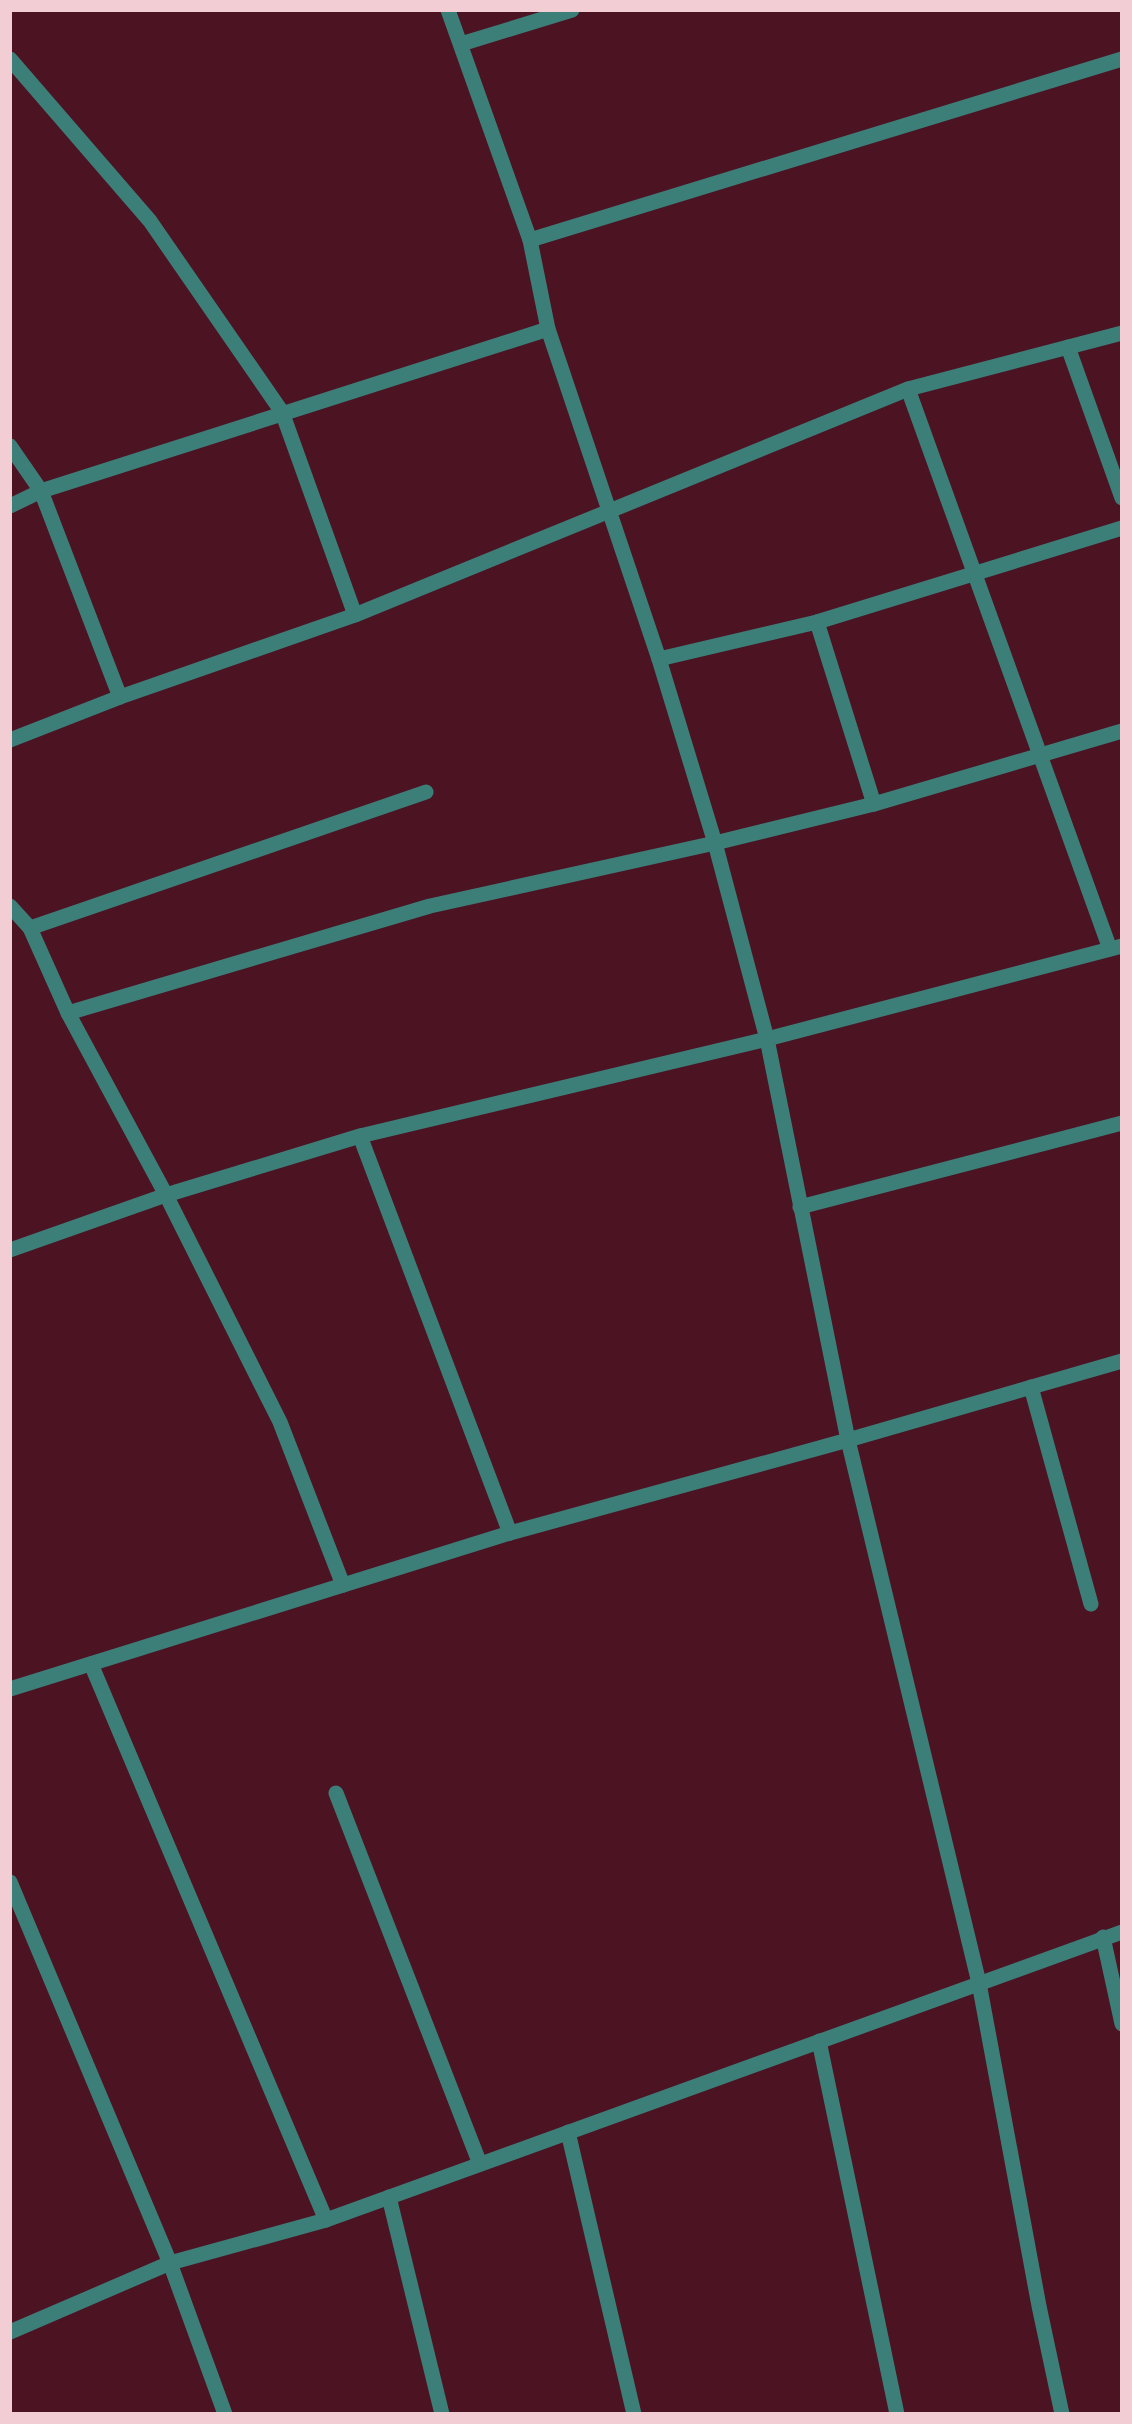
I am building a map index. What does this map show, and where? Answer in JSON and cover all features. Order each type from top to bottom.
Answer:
[{"type":"street","points":[[448,10],[530,240],[548,328],[659,659],[715,843],[766,1039],[848,1440],[979,1983],[1039,2306],[1062,2414]]},
{"type":"street","points":[[461,44],[572,10]]},
{"type":"street","points":[[10,59],[150,221],[282,412],[355,615]]},
{"type":"street","points":[[530,240],[1122,59]]},
{"type":"street","points":[[10,506],[41,491],[548,328]]},
{"type":"street","points":[[10,740],[120,697],[355,615],[908,389],[1122,333]]},
{"type":"street","points":[[1068,347],[1122,498]]},
{"type":"street","points":[[10,1250],[166,1196],[360,1136],[766,1039],[1116,947],[1039,755],[908,389]]},
{"type":"street","points":[[10,446],[41,491],[120,697]]},
{"type":"street","points":[[659,659],[816,622],[1122,528]]},
{"type":"street","points":[[816,622],[874,804]]},
{"type":"street","points":[[68,1013],[430,906],[715,843],[874,804],[1122,731]]},
{"type":"street","points":[[30,928],[426,792]]},
{"type":"street","points":[[10,906],[30,928],[68,1013],[166,1196],[280,1422],[343,1585]]},
{"type":"street","points":[[800,1207],[1122,1123]]},
{"type":"street","points":[[360,1136],[510,1533]]},
{"type":"street","points":[[10,1689],[510,1533],[848,1440],[1122,1361]]},
{"type":"street","points":[[1030,1387],[1090,1604]]},
{"type":"street","points":[[92,1664],[326,2220]]},
{"type":"street","points":[[336,1793],[480,2164]]},
{"type":"street","points":[[10,1882],[170,2263],[225,2414]]},
{"type":"street","points":[[10,2332],[170,2263],[326,2220],[1122,1932]]},
{"type":"street","points":[[1103,1937],[1122,2024]]},
{"type":"street","points":[[819,2041],[897,2414]]},
{"type":"street","points":[[568,2132],[634,2414]]},
{"type":"street","points":[[389,2197],[442,2414]]}]
